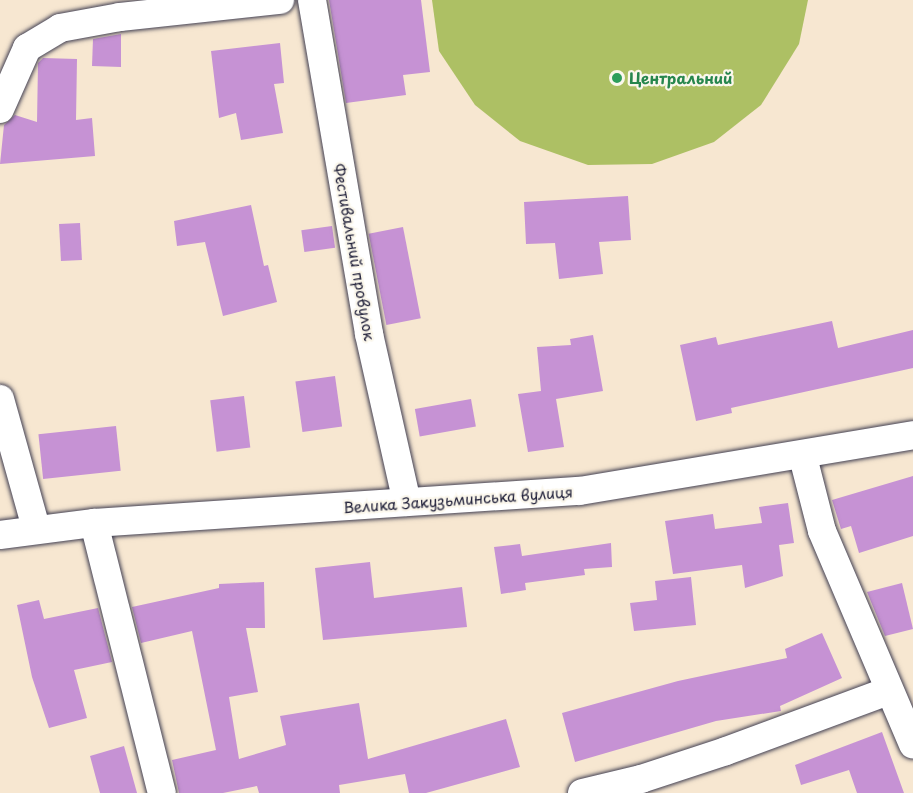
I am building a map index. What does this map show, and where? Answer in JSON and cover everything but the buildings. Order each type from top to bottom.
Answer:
[{"type":"street","points":[[0,109],[27,48],[60,28],[120,17],[280,0]]},
{"type":"street","name":"Фестивальний провулок","points":[[312,0],[369,334],[407,502]]},
{"type":"street","points":[[0,399],[36,528]]},
{"type":"street","name":"Велика Закузьминська вулиця","points":[[0,534],[94,523],[580,491],[803,457],[913,435]]},
{"type":"street","points":[[803,457],[822,531],[888,691],[913,744]]},
{"type":"street","points":[[94,523],[162,793]]},
{"type":"street","points":[[582,793],[641,779],[716,755],[888,691]]},
{"type":"green space","name":"Центральний","points":[[432,0],[808,0],[799,44],[761,105],[714,142],[652,164],[588,165],[520,141],[475,105],[439,51]]},
{"type":"place","name":"Центральний","points":[[617,78]]}]
